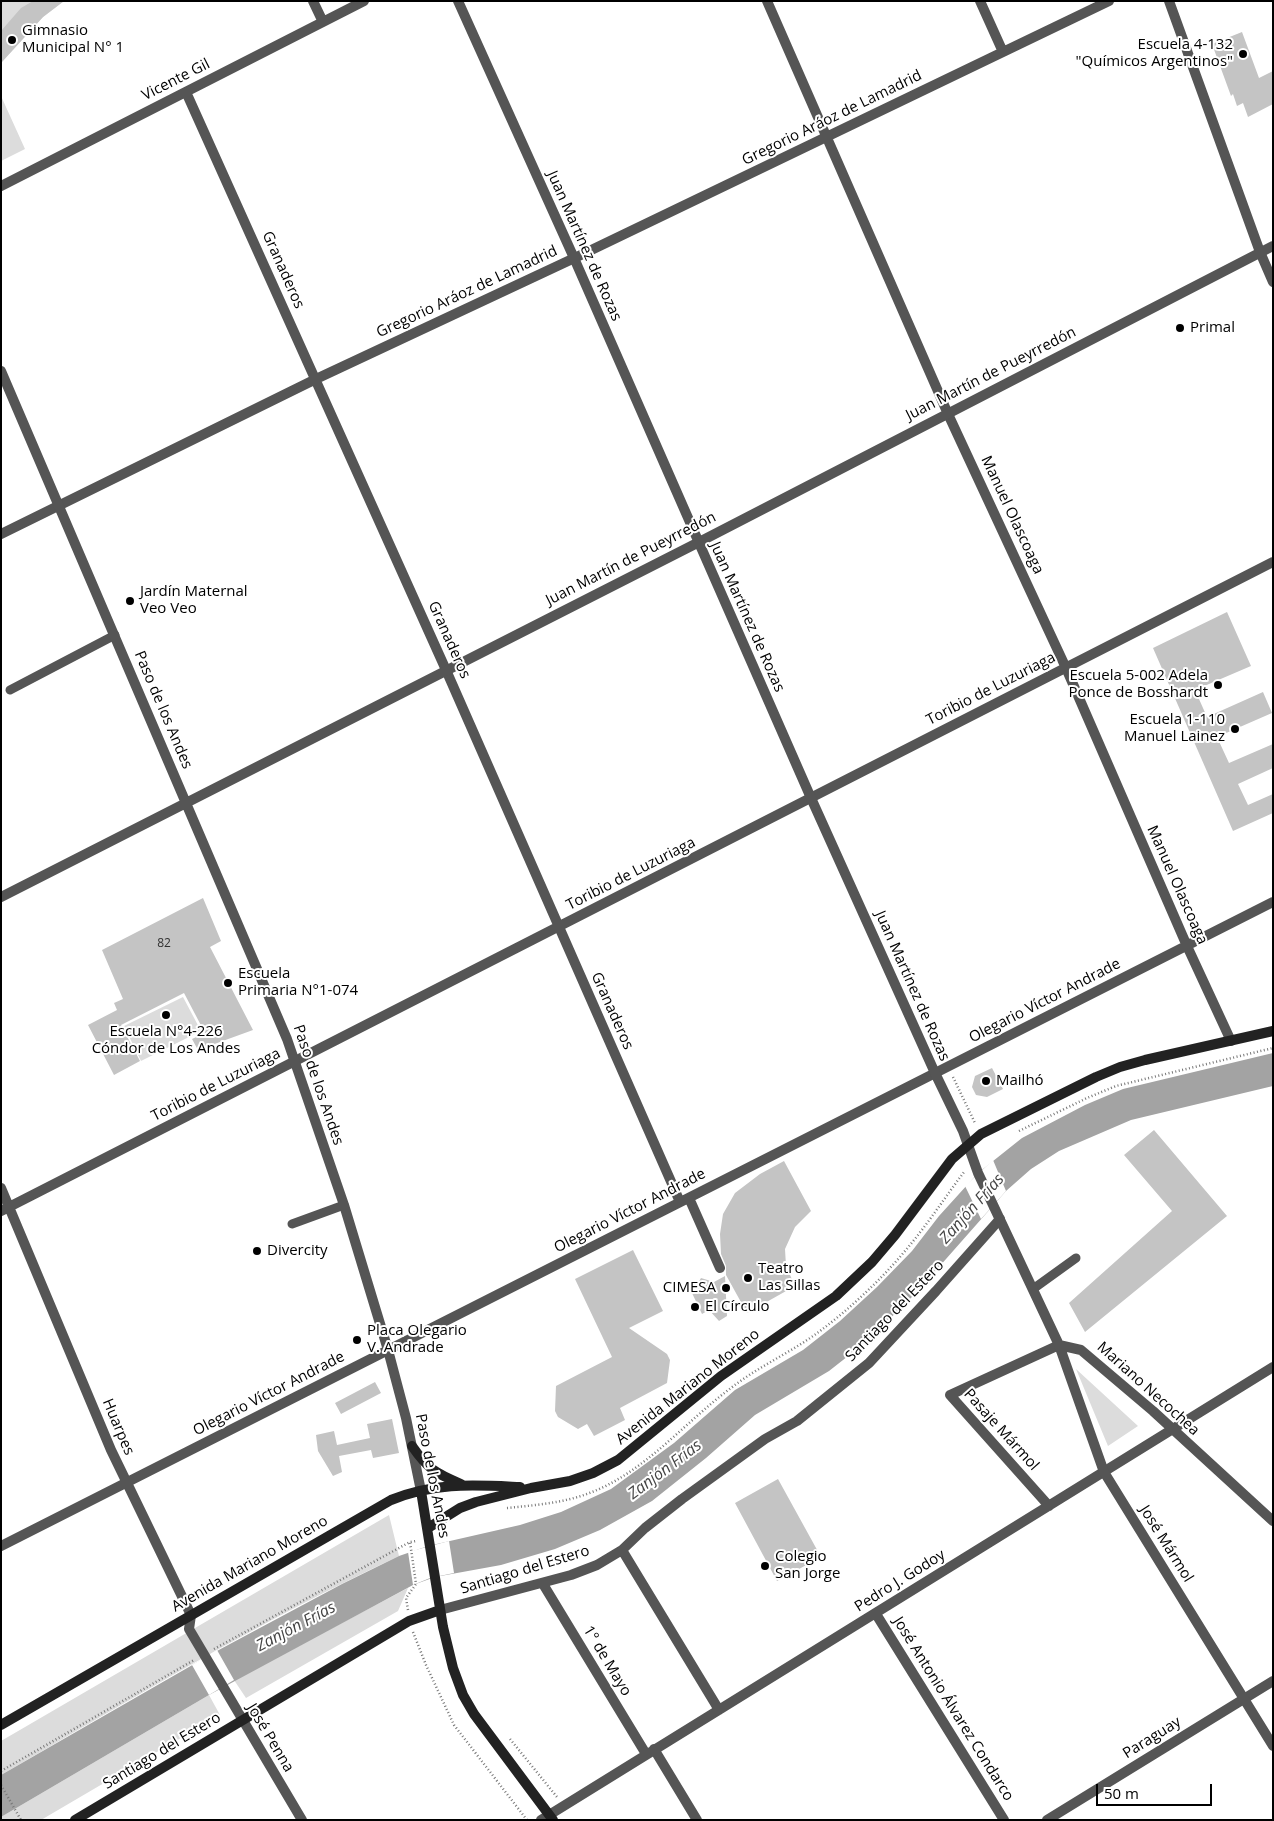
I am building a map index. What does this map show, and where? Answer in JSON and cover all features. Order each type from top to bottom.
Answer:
[{"type":"main road","name":"Avenida Mariano Moreno","points":[[428,1528],[460,1508],[476,1502],[583,1477],[603,1469],[618,1460],[721,1376],[836,1296],[872,1262],[895,1236],[952,1159],[985,1132],[1096,1077],[1145,1060],[1273,1031]]},
{"type":"main road","points":[[412,1446],[425,1464],[436,1473],[462,1484]]},
{"type":"main road","name":"Avenida Mariano Moreno","points":[[1,1725],[402,1495],[462,1484],[530,1488]]},
{"type":"main road","name":"Paso de los Andes","points":[[421,1490],[440,1610],[453,1668],[463,1695],[474,1714],[548,1818]]},
{"type":"main road","name":"Santiago del Estero","points":[[75,1820],[409,1621],[440,1610]]},
{"type":"street","points":[[313,1],[323,22]]},
{"type":"street","name":"Vicente Gil","points":[[1,186],[364,1]]},
{"type":"street","name":"Juan Martínez de Rozas","points":[[458,1],[574,258],[811,798],[968,1144],[978,1172],[1000,1219]]},
{"type":"street","name":"Manuel Olascoaga","points":[[767,1],[948,414],[1066,668],[1187,946],[1231,1041]]},
{"type":"street","points":[[980,1],[1003,52]]},
{"type":"street","name":"Gregorio Aráoz de Lamadrid","points":[[1,534],[316,379],[828,137],[1108,1]]},
{"type":"street","points":[[1169,1],[1260,252],[1273,282]]},
{"type":"street","name":"Granaderos","points":[[186,92],[446,670],[559,928],[684,1200],[720,1268]]},
{"type":"street","name":"Juan Martín de Pueyrredón","points":[[1,897],[698,542],[1273,246]]},
{"type":"street","name":"Paso de los Andes","points":[[1,371],[60,505],[296,1061],[344,1205],[388,1350],[421,1490]]},
{"type":"street","name":"Toribio de Luzuriaga","points":[[5,1209],[1273,562]]},
{"type":"street","name":"Olegario Víctor Andrade","points":[[1,1546],[1273,902]]},
{"type":"street","name":"Huarpes","points":[[1,1188],[5,1209],[126,1483],[191,1615],[189,1629],[213,1672]]},
{"type":"street","points":[[1000,1219],[1059,1345]]},
{"type":"street","name":"Santiago del Estero","points":[[440,1610],[543,1584],[591,1568],[622,1550],[645,1528],[682,1498],[765,1439],[796,1421],[869,1362],[1000,1219]]},
{"type":"street","name":"Mariano Necochea","points":[[1059,1345],[1081,1350],[1172,1429],[1273,1521]]},
{"type":"street","name":"José Mármol","points":[[1059,1345],[1104,1472],[1273,1746]]},
{"type":"street","name":"Pasaje Mármol","points":[[1048,1506],[950,1395],[1059,1345]]},
{"type":"street","name":"Pedro J. Godoy","points":[[548,1818],[564,1805],[1273,1367]]},
{"type":"street","points":[[622,1550],[718,1710]]},
{"type":"street","name":"1° de Mayo","points":[[543,1584],[650,1752],[697,1820]]},
{"type":"street","name":"José Antonio Álvarez Condarco","points":[[876,1614],[1004,1820]]},
{"type":"street","name":"José Penna","points":[[213,1672],[302,1820]]},
{"type":"street","name":"Paraguay","points":[[1047,1820],[1273,1681]]},
{"type":"lane","points":[[10,690],[115,635]]},
{"type":"lane","points":[[292,1224],[344,1205]]},
{"type":"lane","points":[[1033,1289],[1076,1258]]},
{"type":"path","points":[[1017,1131],[1116,1086],[1273,1048]]},
{"type":"path","points":[[410,1542],[416,1584]]},
{"type":"path","points":[[510,1738],[564,1805]]},
{"type":"path","points":[[1,1785],[21,1820]]},
{"type":"shaded area","name":"Gimnasio Municipal N° 1","points":[[1,1],[64,1],[43,17],[1,63]]},
{"type":"shaded area","name":"Gimnasio Municipal N° 1","points":[[1,96],[25,149],[1,161]]},
{"type":"shaded area","points":[[183,997],[201,1031],[141,1061],[124,1026]]},
{"type":"shaded area","points":[[1076,1369],[1138,1426],[1108,1446]]},
{"type":"shaded area","points":[[389,1515],[399,1556],[247,1633],[1,1775],[1,1741]]},
{"type":"shaded area","points":[[408,1588],[398,1611],[246,1698],[234,1680]]},
{"type":"shaded area","points":[[209,1695],[220,1715],[41,1820],[1,1820],[1,1817]]},
{"type":"water","name":"Zanjón Frías","points":[[1273,1053],[1273,1086],[1131,1120],[1059,1151],[1031,1169],[1006,1191],[916,1293],[866,1342],[829,1371],[755,1415],[706,1458],[652,1501],[600,1530],[555,1549],[501,1565],[435,1577],[413,1585],[209,1695],[1,1817],[1,1775],[215,1652],[342,1584],[399,1556],[428,1546],[520,1525],[561,1512],[611,1489],[674,1443],[735,1390],[803,1350],[840,1321],[912,1251],[939,1216],[978,1173],[1022,1138],[1085,1105],[1123,1089]]},
{"type":"pier","points":[[993,1160],[1006,1191],[981,1219],[965,1186]]},
{"type":"pier","points":[[449,1541],[454,1573],[430,1578],[413,1585],[408,1552]]},
{"type":"pier","points":[[217,1650],[234,1680],[209,1695],[192,1665]]},
{"type":"building","name":"Gimnasio Municipal N° 1","points":[[33,1],[64,1],[43,17],[1,63],[1,31],[21,8]]},
{"type":"building","points":[[1242,32],[1259,78],[1273,71],[1273,104],[1248,117],[1243,103],[1237,106],[1233,94],[1231,96],[1212,44]]},
{"type":"building","points":[[1227,612],[1251,666],[1195,690],[1207,717],[1263,692],[1272,713],[1217,737],[1229,763],[1273,744],[1273,768],[1238,784],[1248,805],[1273,794],[1273,813],[1233,831],[1153,648]]},
{"type":"building","points":[[203,898],[221,941],[210,947],[253,1030],[198,1050],[192,1039],[205,1033],[184,993],[121,1025],[140,1061],[114,1075],[88,1025],[117,1010],[114,1003],[123,999],[102,950]]},
{"type":"building","name":"Mailhó","points":[[992,1068],[1003,1089],[987,1097],[976,1095],[972,1087],[975,1076]]},
{"type":"building","points":[[1154,1130],[1227,1216],[1085,1332],[1069,1303],[1172,1211],[1124,1155]]},
{"type":"building","points":[[784,1161],[811,1211],[795,1227],[785,1249],[786,1266],[795,1286],[747,1313],[726,1275],[726,1266],[721,1254],[720,1234],[723,1214],[735,1193],[760,1174]]},
{"type":"building","points":[[633,1250],[663,1311],[629,1328],[667,1354],[670,1360],[667,1383],[620,1408],[625,1420],[594,1436],[587,1424],[578,1429],[558,1417],[555,1411],[556,1386],[612,1357],[575,1279]]},
{"type":"building","points":[[725,1276],[727,1316],[719,1321],[709,1310],[702,1314],[692,1293],[701,1278],[714,1282]]},
{"type":"building","points":[[375,1382],[381,1393],[341,1414],[335,1403]]},
{"type":"building","points":[[392,1419],[399,1453],[373,1458],[371,1450],[339,1456],[342,1472],[333,1476],[318,1451],[316,1435],[334,1431],[337,1445],[370,1438],[367,1424]]},
{"type":"building","points":[[778,1479],[821,1557],[777,1581],[735,1503]]},
{"type":"place","name":"Gimnasio Municipal N° 1","points":[[12,40]]},
{"type":"place","name":"Escuela 4-132 \"Químicos Argentinos\"","points":[[1243,54]]},
{"type":"place","name":"Primal","points":[[1180,328]]},
{"type":"place","name":"Jardín Maternal Veo Veo","points":[[130,601]]},
{"type":"place","name":"Escuela 5-002 Adela Ponce de Bosshardt","points":[[1218,685]]},
{"type":"place","name":"Escuela 1-110 Manuel Lainez","points":[[1235,729]]},
{"type":"place","name":"Escuela Primaria N°1-074","points":[[228,983]]},
{"type":"place","name":"Escuela N°4-226 Cóndor de Los Andes","points":[[166,1015]]},
{"type":"place","name":"Mailhó","points":[[986,1081]]},
{"type":"place","name":"Divercity","points":[[257,1251]]},
{"type":"place","name":"Teatro Las Sillas","points":[[748,1278]]},
{"type":"place","name":"CIMESA","points":[[726,1288]]},
{"type":"place","name":"El Círculo","points":[[695,1307]]},
{"type":"place","name":"Placa Olegario V. Andrade","points":[[357,1340]]},
{"type":"place","name":"Colegio San Jorge","points":[[765,1566]]}]
